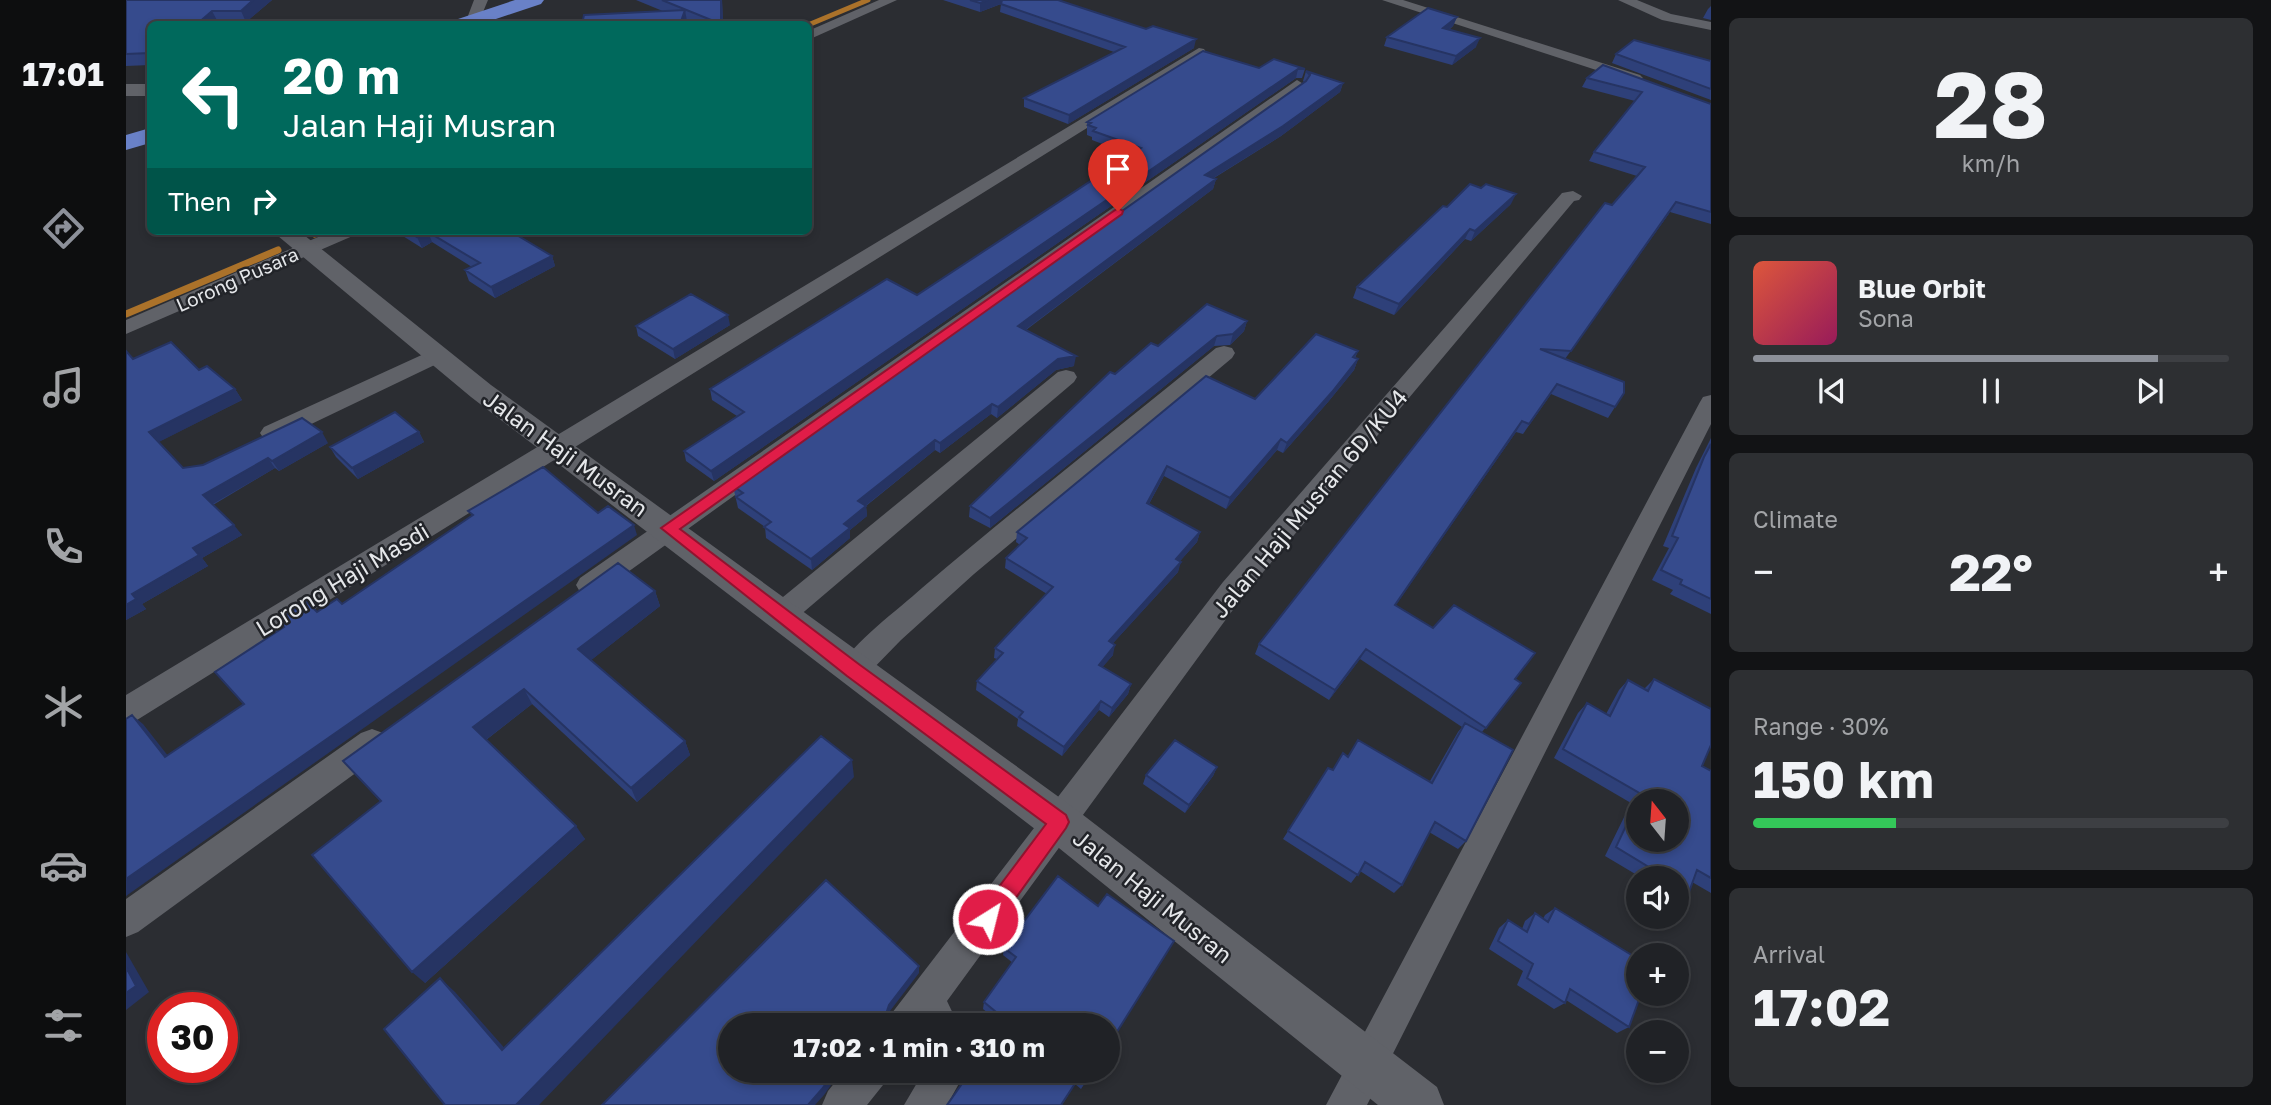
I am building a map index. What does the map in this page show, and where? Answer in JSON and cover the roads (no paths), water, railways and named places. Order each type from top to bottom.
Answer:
[{"type":"highway","points":[[473,21],[534,0]]},
{"type":"street","points":[[468,21],[481,0]]},
{"type":"street","points":[[812,34],[890,0]]},
{"type":"street","points":[[1389,0],[1649,83]]},
{"type":"street","points":[[1625,0],[1667,17],[1711,26]]},
{"type":"street","name":"Lorong Haji Masdi","points":[[126,711],[1199,52]]},
{"type":"street","points":[[567,602],[1297,85]]},
{"type":"street","points":[[126,90],[147,90]]},
{"type":"street","name":"Jalan Haji Musran 6D/KU4","points":[[927,1013],[1059,822],[1233,589],[1567,197],[1573,196]]},
{"type":"street","name":"Jalan Haji Musran","points":[[289,235],[437,355],[557,447],[782,614],[860,663],[1366,1066],[1419,1105]]},
{"type":"street","name":"Lorong Pusara","points":[[126,328],[338,235]]},
{"type":"street","points":[[860,663],[965,567],[1224,353]]},
{"type":"street","points":[[250,443],[437,355]]},
{"type":"street","points":[[782,614],[1066,377]]},
{"type":"street","points":[[1346,1105],[1711,402]]},
{"type":"street","points":[[126,920],[398,724]]},
{"type":"street","points":[[842,1105],[859,1083]]},
{"type":"street","points":[[924,1105],[939,1083]]},
{"type":"waterway","points":[[812,23],[868,0]]},
{"type":"waterway","points":[[126,314],[278,250]]}]
